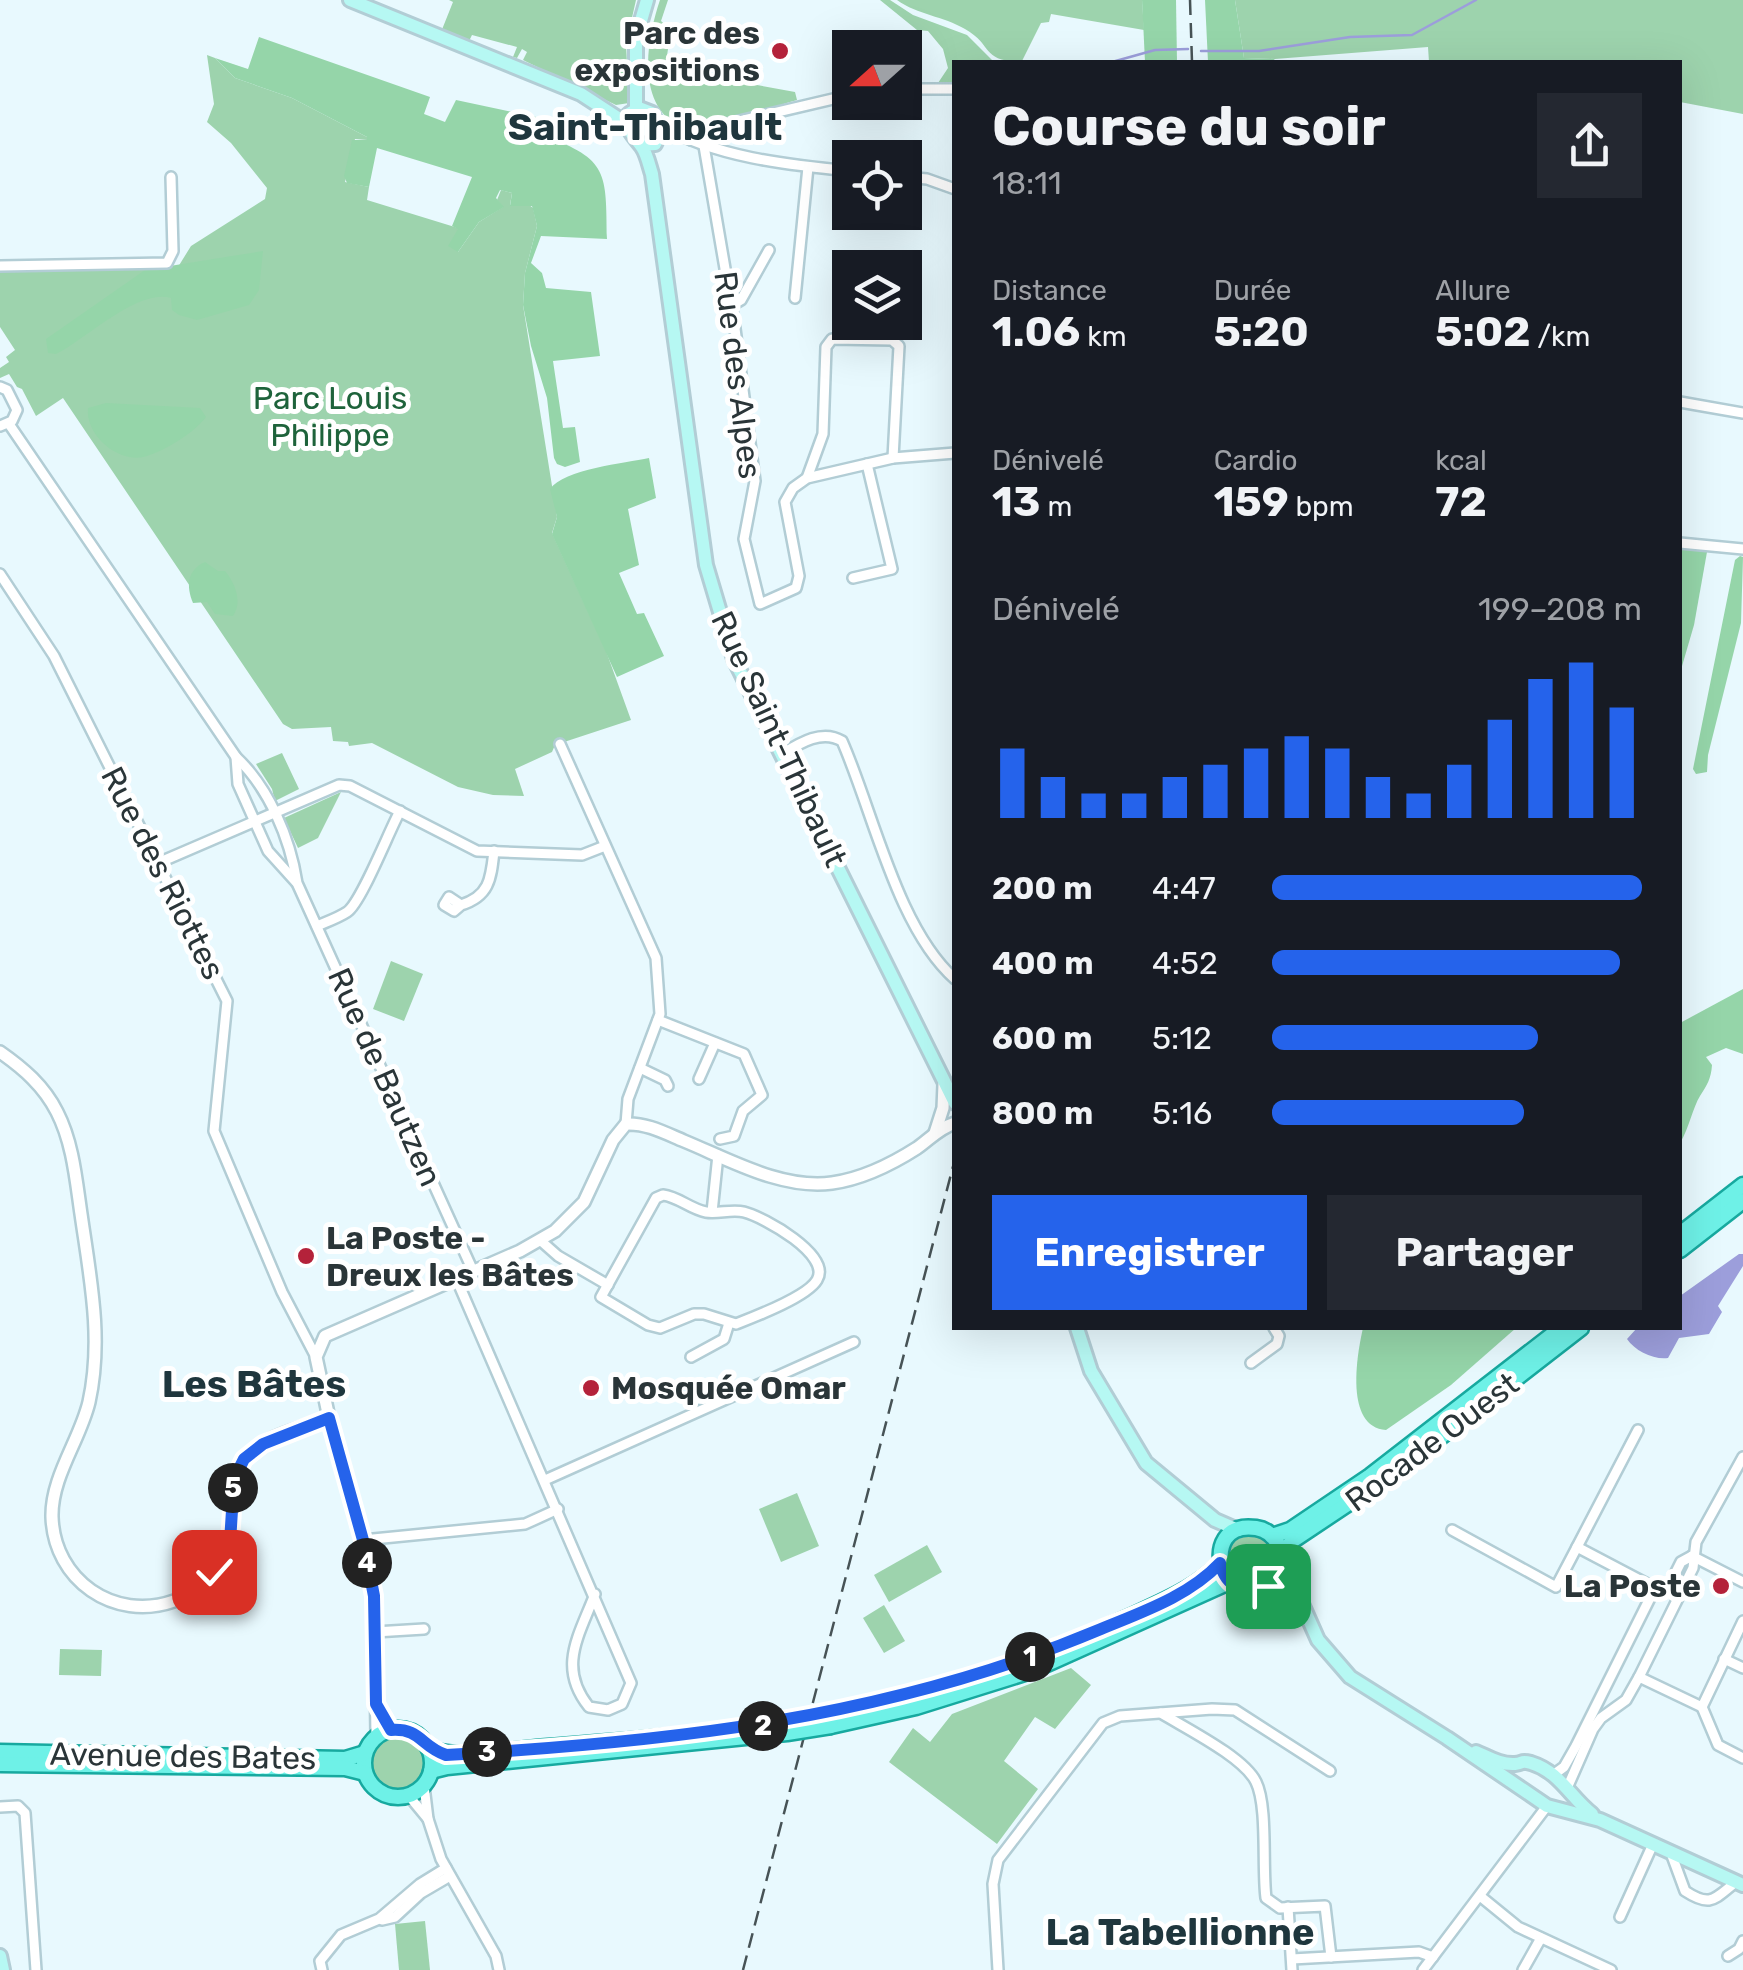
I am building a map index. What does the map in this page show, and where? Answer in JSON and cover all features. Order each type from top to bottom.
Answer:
[{"type":"main road","points":[[350,0],[513,64],[602,105],[634,113],[652,114],[654,138],[632,136],[634,113],[636,74],[636,38],[646,0]]},
{"type":"main road","name":"Rue Saint-Thibault","points":[[654,138],[652,174],[706,565],[734,659],[952,1097]]},
{"type":"main road","points":[[1682,1232],[1743,1184]]},
{"type":"main road","points":[[1682,1248],[1743,1201]]},
{"type":"main road","points":[[1078,1330],[1090,1371],[1146,1462],[1215,1520],[1238,1530],[1256,1528],[1272,1536],[1282,1554],[1280,1571],[1268,1586]]},
{"type":"main road","name":"Rocade Ouest","points":[[1272,1536],[1290,1530],[1370,1476],[1558,1330]]},
{"type":"main road","name":"Rocade Ouest","points":[[1282,1554],[1292,1541],[1381,1482],[1579,1330]]},
{"type":"main road","points":[[1215,1520],[1224,1542],[1220,1563],[1230,1582],[1251,1591],[1268,1586],[1294,1594]]},
{"type":"main road","points":[[1224,1542],[1238,1530]]},
{"type":"main road","points":[[832,1720],[1061,1646],[1192,1587],[1220,1563]]},
{"type":"main road","points":[[1280,1571],[1302,1604],[1318,1640],[1350,1677],[1547,1806],[1567,1796]]},
{"type":"main road","points":[[431,1771],[447,1766],[788,1727],[916,1707],[1031,1670],[1230,1582]]},
{"type":"main road","points":[[429,1749],[446,1755],[788,1727]]},
{"type":"main road","points":[[391,1730],[409,1731],[429,1749],[431,1771],[424,1786],[409,1796],[388,1796],[378,1791],[365,1773],[365,1753],[376,1737],[391,1730]]},
{"type":"main road","points":[[1447,1738],[1500,1762],[1530,1763],[1553,1775],[1567,1796],[1600,1820],[1740,1883]]},
{"type":"main road","name":"Avenue des Bates","points":[[0,1752],[345,1758],[365,1753]]},
{"type":"main road","name":"Avenue des Bates","points":[[0,1764],[345,1768],[365,1773]]},
{"type":"main road","points":[[1512,1780],[1510,1774],[1515,1764]]},
{"type":"main road","points":[[0,1956],[3,1970]]},
{"type":"street","points":[[922,89],[952,88]]},
{"type":"street","points":[[691,140],[698,131],[832,98]]},
{"type":"street","points":[[654,138],[680,136],[704,146],[832,169]]},
{"type":"street","name":"Rue des Alpes","points":[[704,146],[731,306],[754,481],[744,539],[760,604],[796,588],[799,576],[785,502],[793,488],[808,478]]},
{"type":"street","points":[[795,298],[808,167]]},
{"type":"street","points":[[0,266],[167,262],[173,251],[171,177]]},
{"type":"street","points":[[922,178],[952,187]]},
{"type":"street","points":[[731,306],[741,300],[769,250]]},
{"type":"street","points":[[808,478],[823,434],[826,347],[832,339],[892,340],[900,346],[894,458]]},
{"type":"street","points":[[0,387],[7,390],[17,407],[16,416],[4,425],[236,757]]},
{"type":"street","points":[[1682,402],[1743,412]]},
{"type":"street","points":[[808,478],[894,458],[952,453]]},
{"type":"street","points":[[853,578],[892,569],[866,464]]},
{"type":"street","points":[[1682,543],[1743,550]]},
{"type":"street","name":"Rue des Riottes","points":[[0,574],[54,656],[227,1001],[214,1131],[282,1292],[316,1357]]},
{"type":"street","points":[[782,754],[822,735],[842,741],[885,856],[914,920],[930,952],[952,975]]},
{"type":"street","points":[[376,1737],[374,1596],[316,1357],[325,1336],[542,1240],[570,1219],[584,1202],[613,1140],[626,1124],[625,1109],[658,1020],[656,958],[560,744]]},
{"type":"street","name":"Rue de Bautzen","points":[[236,757],[256,776],[293,854],[297,883],[473,1270]]},
{"type":"street","name":"Rue de Bautzen","points":[[236,757],[238,784],[272,858],[297,883]]},
{"type":"street","points":[[158,863],[339,785],[350,786],[477,850],[582,855],[605,846]]},
{"type":"street","points":[[317,926],[350,911],[400,811]]},
{"type":"street","points":[[462,906],[472,902],[490,884],[494,851]]},
{"type":"street","points":[[658,1020],[744,1054],[762,1096],[742,1111],[734,1136],[720,1138]]},
{"type":"street","points":[[699,1079],[715,1043]]},
{"type":"street","points":[[0,1052],[48,1097],[67,1136],[94,1305],[95,1365],[88,1403],[52,1503],[56,1543],[75,1576],[96,1594],[126,1606],[157,1606],[190,1594],[209,1578],[228,1548],[234,1479],[244,1459],[263,1444],[329,1418]]},
{"type":"street","points":[[640,1068],[665,1080],[668,1086]]},
{"type":"street","points":[[626,1124],[647,1126],[785,1178],[832,1183],[882,1168],[944,1128],[944,1082]]},
{"type":"street","points":[[712,1212],[718,1155]]},
{"type":"street","points":[[671,1196],[703,1212],[744,1212],[796,1240],[810,1251],[820,1271],[808,1290],[753,1318],[728,1323],[694,1314],[660,1328],[601,1297],[608,1286],[656,1198],[671,1196]]},
{"type":"street","points":[[542,1240],[558,1256],[608,1286]]},
{"type":"street","points":[[456,1278],[595,1594],[631,1683],[622,1704],[608,1710],[589,1707],[570,1667],[595,1594]]},
{"type":"street","points":[[691,1356],[724,1338],[728,1323]]},
{"type":"street","points":[[1251,1363],[1277,1344],[1275,1330]]},
{"type":"street","points":[[544,1480],[854,1342]]},
{"type":"street","points":[[1452,1530],[1556,1587],[1638,1430]]},
{"type":"street","points":[[1567,1796],[1593,1729],[1626,1700],[1639,1677],[1692,1568],[1692,1556],[1704,1526],[1743,1457]]},
{"type":"street","points":[[363,1540],[525,1524],[558,1510]]},
{"type":"street","points":[[1577,1547],[1655,1588],[1670,1584],[1682,1562],[1692,1556]]},
{"type":"street","points":[[1692,1556],[1743,1582]]},
{"type":"street","points":[[1553,1775],[1564,1767],[1655,1588]]},
{"type":"street","points":[[1702,1707],[1743,1622]]},
{"type":"street","points":[[375,1632],[424,1629]]},
{"type":"street","points":[[1724,1659],[1743,1668]]},
{"type":"street","points":[[1639,1677],[1702,1707],[1718,1746],[1743,1758]]},
{"type":"street","points":[[1598,1703],[1608,1712]]},
{"type":"street","points":[[376,1704],[391,1730]]},
{"type":"street","points":[[998,1970],[993,1884],[998,1860],[1098,1727],[1115,1717],[1235,1710],[1330,1770]]},
{"type":"street","points":[[1161,1713],[1243,1766],[1255,1779],[1260,1799],[1266,1898],[1274,1907],[1326,1906],[1331,1957]]},
{"type":"street","points":[[424,1786],[428,1820],[448,1872],[496,1956],[500,1970]]},
{"type":"street","points":[[409,1796],[428,1820]]},
{"type":"street","points":[[0,1807],[18,1806],[24,1813],[36,1970]]},
{"type":"street","points":[[1423,1970],[1547,1806]]},
{"type":"street","points":[[1620,1917],[1652,1844]]},
{"type":"street","points":[[1671,1852],[1686,1892],[1704,1901],[1714,1900],[1740,1883]]},
{"type":"street","points":[[322,1970],[320,1960],[341,1935],[380,1920],[420,1884],[448,1872]]},
{"type":"street","points":[[1480,1896],[1518,1927],[1611,1970]]},
{"type":"street","points":[[1288,1907],[1292,1965],[1331,1957],[1419,1952],[1432,1958]]},
{"type":"street","points":[[1523,1970],[1540,1938]]},
{"type":"street","points":[[1728,1956],[1739,1950],[1743,1941]]},
{"type":"green space","points":[[449,0],[636,0],[626,44],[629,103],[616,105],[523,60],[527,52],[522,49],[517,58],[513,57],[517,47],[472,35],[469,41],[441,32],[453,2]]},
{"type":"green space","points":[[660,0],[668,0],[661,21],[671,30],[666,62],[669,69],[795,92],[797,100],[725,121],[689,122],[683,128],[667,118],[657,104],[648,70],[651,33]]},
{"type":"green space","points":[[880,0],[890,0],[913,15],[967,35],[992,60],[952,60],[952,83],[938,83],[948,68],[943,49],[928,31],[917,30]]},
{"type":"green space","points":[[897,0],[1142,0],[1144,30],[1051,14],[1049,22],[1041,23],[1022,60],[1006,60],[994,56],[965,29]]},
{"type":"green space","points":[[1142,0],[1176,0],[1177,60],[1145,60]]},
{"type":"green space","points":[[1205,0],[1235,0],[1244,58],[1275,59],[1274,60],[1208,60]]},
{"type":"green space","points":[[1235,0],[1743,0],[1743,114],[1682,102],[1682,60],[1429,60],[1428,47],[1244,58]]},
{"type":"green space","points":[[259,37],[430,97],[424,114],[445,122],[456,100],[541,118],[544,136],[581,153],[600,171],[606,198],[607,239],[541,236],[531,263],[542,273],[546,288],[591,292],[600,356],[553,361],[563,428],[575,427],[580,462],[565,467],[554,458],[547,398],[523,305],[525,273],[537,226],[532,206],[510,206],[512,193],[500,190],[496,198],[504,207],[479,222],[458,252],[448,246],[458,229],[452,226],[472,177],[377,148],[369,187],[347,183],[344,176],[352,140],[367,137],[292,98],[235,78],[215,58],[248,69]]},
{"type":"green space","name":"Parc Louis Philippe","points":[[207,55],[235,78],[292,98],[367,137],[355,139],[345,182],[369,187],[367,200],[458,228],[458,252],[479,222],[503,207],[497,200],[501,190],[512,193],[510,205],[528,204],[533,208],[537,226],[525,273],[523,305],[557,517],[552,533],[606,651],[631,720],[555,745],[552,752],[515,769],[524,796],[493,795],[458,787],[372,743],[349,746],[348,742],[333,741],[331,727],[292,729],[283,724],[63,398],[36,416],[9,374],[0,378],[0,368],[9,362],[6,357],[15,350],[0,327],[0,272],[178,267],[191,246],[265,199],[267,188],[231,143],[207,122],[214,104]]},
{"type":"green space","points":[[263,251],[259,290],[249,305],[197,320],[172,310],[171,298],[143,300],[56,354],[48,353],[46,339],[145,270]]},
{"type":"green space","points":[[106,403],[200,408],[206,417],[163,450],[137,458],[106,446],[92,429],[88,408]]},
{"type":"green space","points":[[649,458],[656,498],[628,509],[639,565],[619,573],[637,614],[644,613],[664,656],[617,677],[552,534],[557,517],[550,489],[568,476]]},
{"type":"green space","points":[[1682,546],[1707,552],[1682,666]]},
{"type":"green space","points":[[1740,556],[1741,623],[1707,772],[1696,774],[1693,769],[1735,560]]},
{"type":"green space","points":[[205,562],[225,571],[232,581],[238,599],[233,616],[215,614],[207,602],[193,603],[190,579]]},
{"type":"green space","points":[[282,753],[299,789],[275,801],[256,764]]},
{"type":"green space","points":[[341,792],[318,838],[298,848],[284,818]]},
{"type":"green space","points":[[391,961],[423,974],[404,1021],[373,1009]]},
{"type":"green space","points":[[1743,989],[1743,1054],[1726,1048],[1706,1057],[1712,1065],[1710,1078],[1682,1139],[1682,1022]]},
{"type":"green space","points":[[1363,1330],[1514,1330],[1451,1385],[1386,1430],[1373,1426],[1359,1403],[1358,1354]]},
{"type":"green space","points":[[797,1493],[819,1546],[781,1562],[759,1509]]},
{"type":"green space","points":[[1251,1534],[1269,1542],[1277,1560],[1269,1578],[1251,1586],[1233,1578],[1225,1560],[1233,1542]]},
{"type":"green space","points":[[927,1545],[942,1572],[889,1602],[874,1575]]},
{"type":"green space","points":[[884,1605],[905,1641],[884,1653],[863,1618]]},
{"type":"green space","points":[[60,1649],[102,1650],[101,1676],[59,1675]]},
{"type":"green space","points":[[1071,1668],[1091,1685],[1055,1729],[1035,1717],[1004,1761],[1038,1789],[997,1844],[889,1762],[913,1728],[930,1742],[952,1714]]},
{"type":"green space","points":[[398,1738],[417,1745],[424,1764],[417,1783],[398,1790],[379,1783],[372,1764],[379,1745]]},
{"type":"green space","points":[[425,1921],[430,1970],[399,1970],[395,1924]]},
{"type":"water","points":[[1743,1254],[1743,1266],[1718,1306],[1722,1312],[1709,1334],[1679,1338],[1668,1358],[1645,1354],[1627,1339],[1635,1330],[1682,1330],[1682,1295]]},
{"type":"waterway","points":[[1201,51],[1259,51],[1350,37],[1412,35],[1476,0]]},
{"type":"waterway","points":[[1119,60],[1155,50],[1188,49]]},
{"type":"railway","points":[[1190,0],[1192,60]]},
{"type":"railway","points":[[743,1970],[952,1170]]},
{"type":"place","name":"Parc des expositions","points":[[780,51]]},
{"type":"place","name":"La Poste - Dreux les Bâtes","points":[[306,1256]]},
{"type":"place","name":"Mosquée Omar","points":[[591,1388]]},
{"type":"place","name":"La Poste","points":[[1721,1586]]},
{"type":"district","name":"Saint-Thibault","points":[[645,127]]},
{"type":"district","name":"Les Bâtes","points":[[254,1384]]},
{"type":"district","name":"La Tabellionne","points":[[1180,1932]]},
{"type":"route","points":[[214,1572],[230,1542],[232,1489],[244,1459],[263,1444],[329,1418],[363,1540],[374,1596],[376,1704],[391,1730],[409,1731],[429,1749],[446,1755],[693,1734],[833,1713],[991,1672],[1061,1646],[1192,1587],[1220,1563],[1226,1579],[1240,1589],[1251,1591],[1268,1586]]}]
